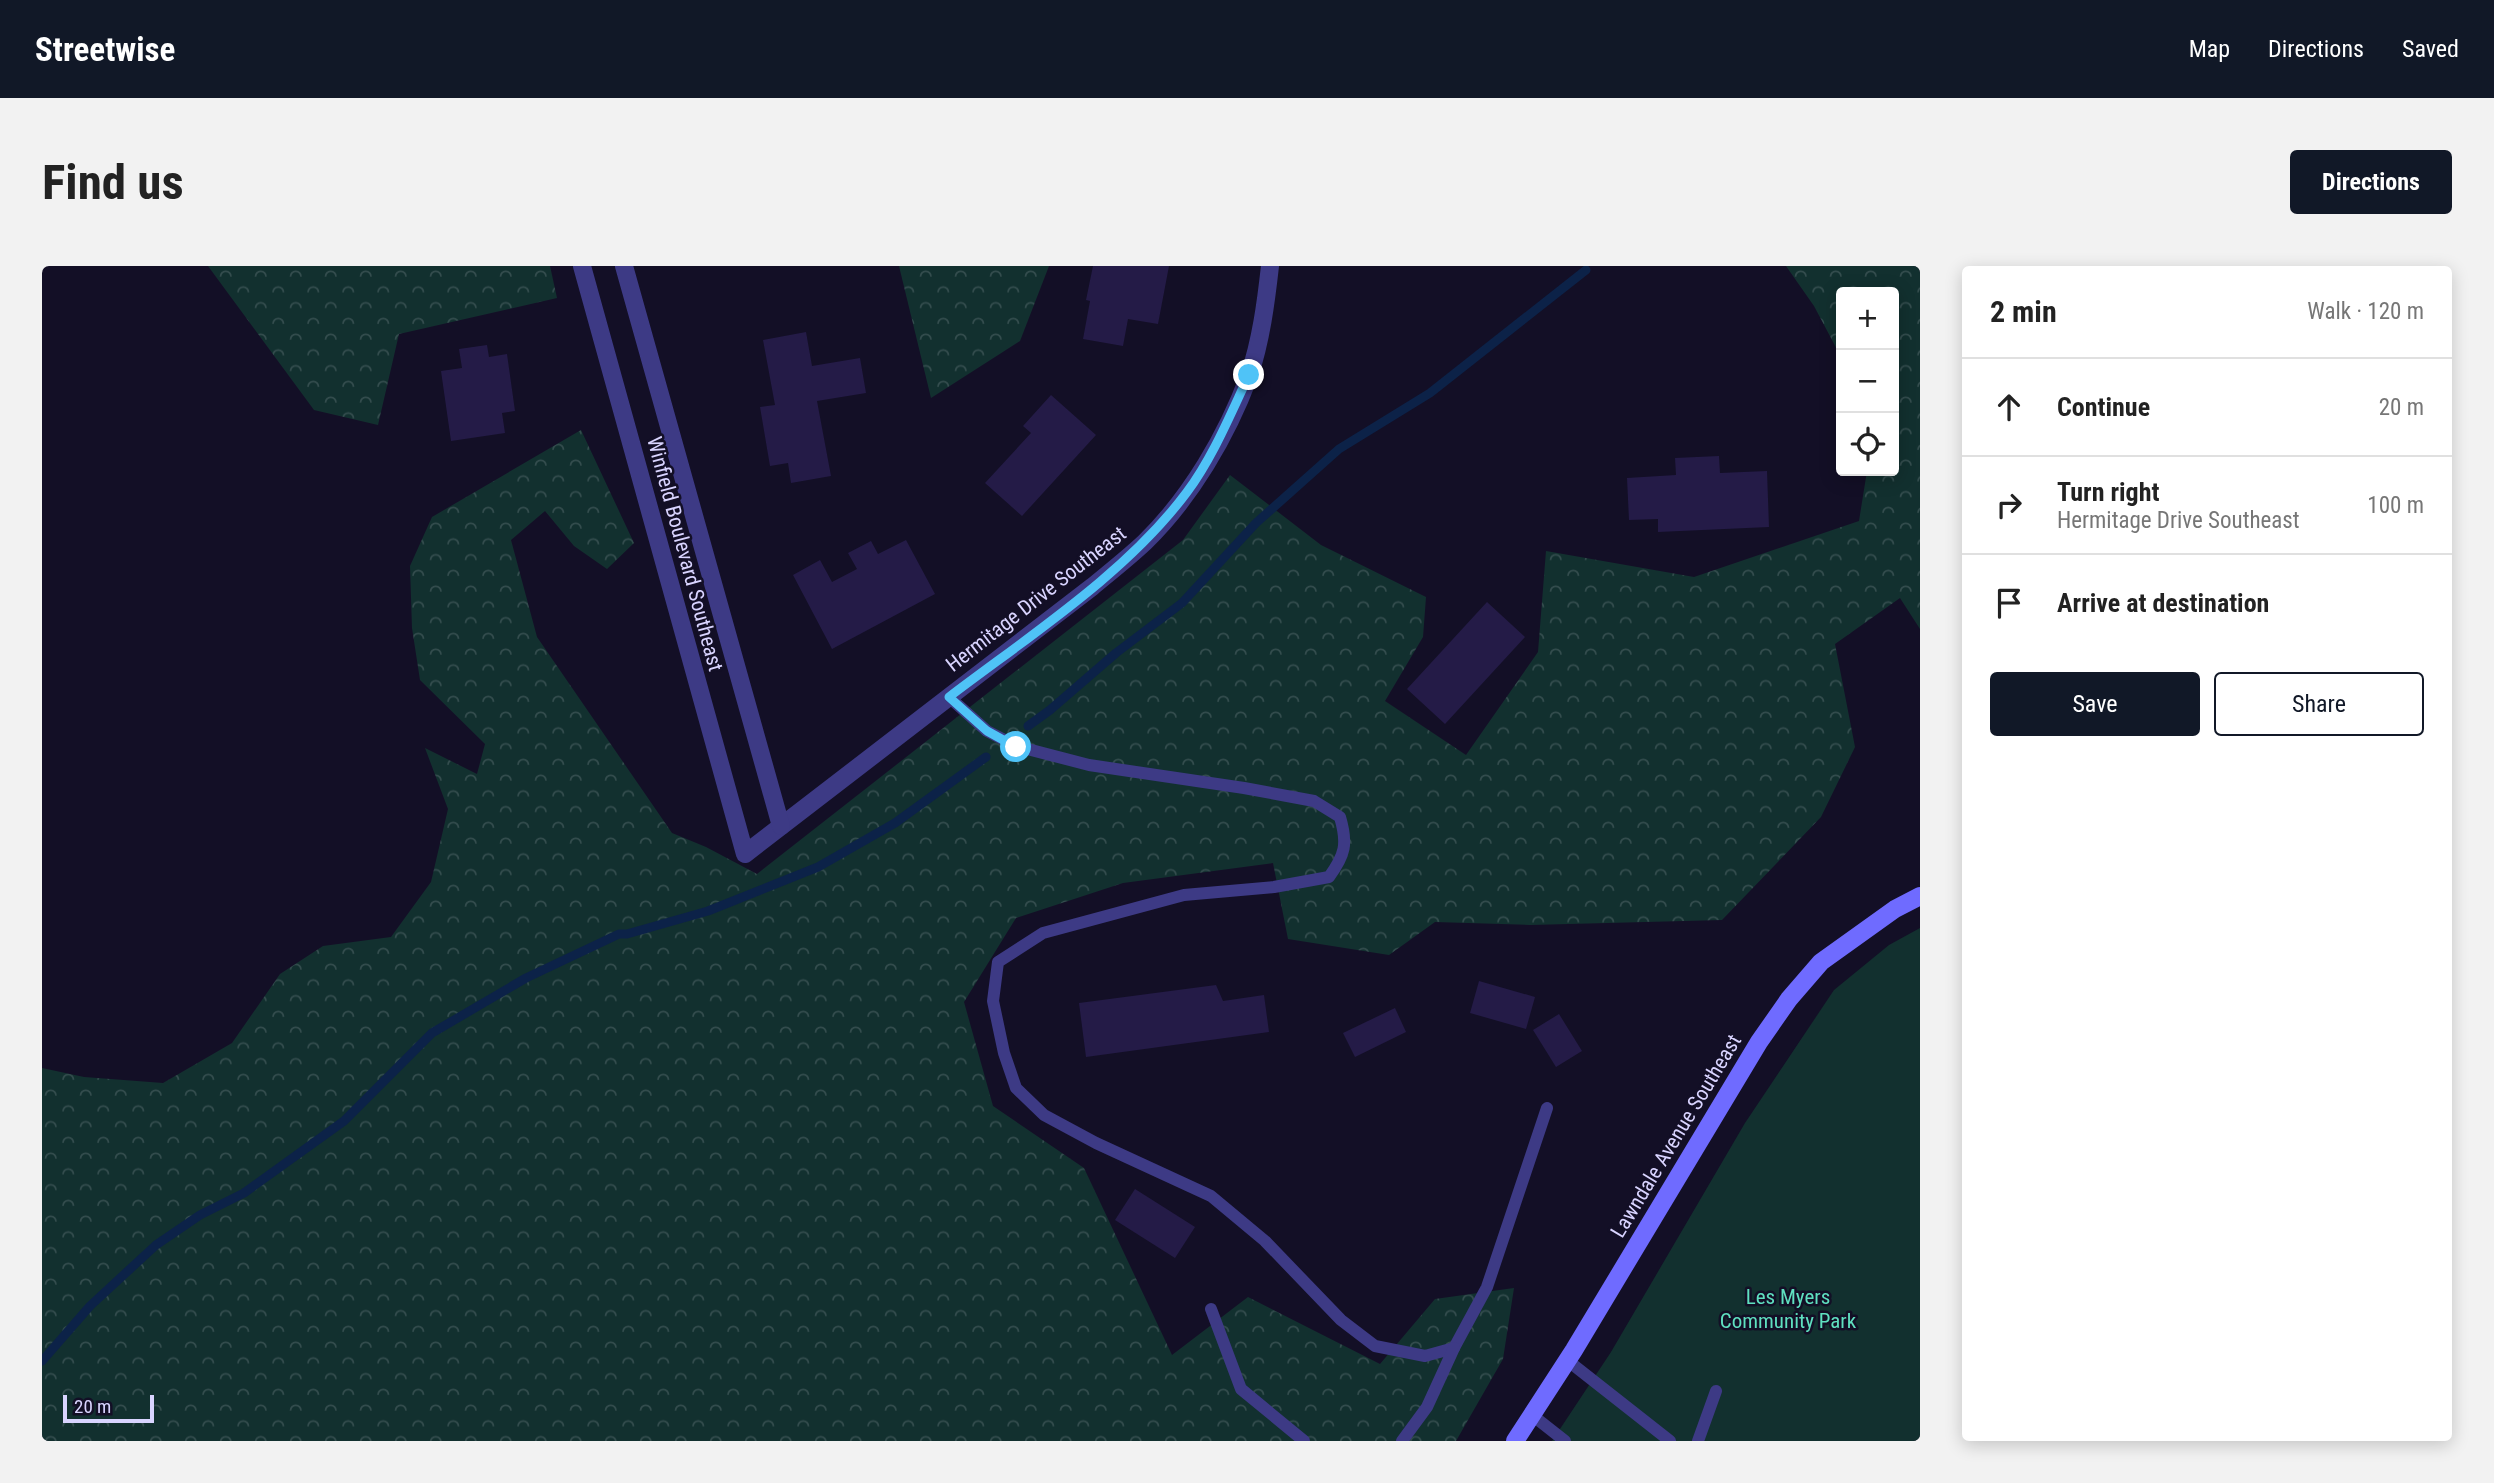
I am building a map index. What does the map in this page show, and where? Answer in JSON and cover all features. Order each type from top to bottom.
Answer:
[{"type":"street","name":"Winfield Boulevard Southeast","points":[[582,266],[745,854]]},
{"type":"street","name":"Winfield Boulevard Southeast","points":[[624,266],[781,826]]},
{"type":"street","name":"Hermitage Drive Southeast","points":[[745,854],[1092,587],[1146,541],[1187,492],[1216,446],[1249,375],[1266,302],[1270,266]]},
{"type":"street","name":"Lawndale Avenue Southeast","points":[[1515,1441],[1567,1360],[1759,1042],[1789,999],[1821,962],[1895,909],[1920,896]]},
{"type":"lane","points":[[949,697],[987,731],[1016,747],[1089,765],[1314,801],[1340,817],[1346,836],[1342,860],[1329,877],[1274,887],[1184,895],[1043,933],[998,962],[993,1001],[1004,1053],[1016,1088],[1044,1115],[1096,1143],[1211,1196],[1265,1241],[1341,1320],[1375,1346],[1425,1356],[1454,1348]]},
{"type":"lane","points":[[1402,1441],[1427,1407],[1454,1348],[1487,1287],[1547,1108]]},
{"type":"lane","points":[[1212,1309],[1241,1389],[1304,1441]]},
{"type":"lane","points":[[1567,1360],[1670,1441]]},
{"type":"lane","points":[[1699,1441],[1716,1391]]},
{"type":"lane","points":[[1532,1415],[1566,1441]]},
{"type":"green space","points":[[208,266],[550,266],[557,298],[399,334],[378,425],[314,410]]},
{"type":"green space","points":[[899,266],[1049,266],[1020,341],[931,398]]},
{"type":"green space","points":[[1786,266],[1920,266],[1920,629],[1900,598],[1835,644],[1855,747],[1821,817],[1722,920],[1530,925],[1435,922],[1389,955],[1288,939],[1273,863],[1123,883],[1016,918],[964,1002],[993,1106],[1084,1168],[1172,1355],[1248,1297],[1380,1364],[1435,1299],[1514,1288],[1503,1359],[1456,1441],[42,1441],[42,1068],[84,1077],[163,1083],[232,1043],[280,974],[323,946],[391,937],[431,882],[448,809],[425,748],[477,774],[485,744],[420,680],[412,628],[410,566],[432,517],[581,430],[634,543],[607,569],[574,546],[545,511],[511,540],[537,637],[672,833],[706,847],[757,874],[1183,540],[1230,475],[1321,545],[1426,597],[1423,637],[1385,701],[1466,755],[1538,652],[1546,551],[1694,577],[1859,521],[1866,476],[1899,476],[1899,287],[1836,287],[1836,348],[1814,306]]},
{"type":"green space","name":"Les Myers Community Park","points":[[1920,928],[1920,1441],[1552,1441],[1611,1352],[1745,1123],[1834,990],[1889,945]]},
{"type":"building","points":[[1093,266],[1169,266],[1158,324],[1128,319],[1123,346],[1083,339],[1090,301],[1086,300]]},
{"type":"building","points":[[806,332],[812,366],[860,358],[866,393],[817,401],[831,476],[791,483],[788,463],[770,466],[760,407],[775,405],[763,340]]},
{"type":"building","points":[[487,345],[489,357],[507,354],[515,411],[502,413],[505,433],[451,441],[441,371],[462,368],[459,349]]},
{"type":"building","points":[[1051,395],[1096,435],[1022,516],[985,483],[1031,433],[1023,426]]},
{"type":"building","points":[[1719,456],[1720,473],[1767,471],[1769,527],[1658,532],[1658,519],[1629,520],[1627,478],[1676,475],[1675,458]]},
{"type":"building","points":[[906,540],[935,594],[832,649],[793,575],[820,560],[832,582],[857,569],[848,553],[871,541],[878,554]]},
{"type":"building","points":[[1487,602],[1525,637],[1445,724],[1407,689]]},
{"type":"building","points":[[1479,981],[1535,997],[1526,1029],[1470,1013]]},
{"type":"building","points":[[1216,985],[1223,1001],[1264,995],[1269,1032],[1086,1057],[1079,1003]]},
{"type":"building","points":[[1395,1008],[1406,1032],[1355,1057],[1343,1033]]},
{"type":"building","points":[[1559,1014],[1582,1051],[1556,1067],[1533,1030]]},
{"type":"building","points":[[1135,1189],[1195,1227],[1175,1258],[1115,1220]]},
{"type":"waterway","points":[[1028,726],[1116,653],[1182,603],[1256,523],[1339,449],[1430,393],[1586,270]]},
{"type":"waterway","points":[[42,1361],[90,1306],[156,1245],[200,1215],[244,1193],[344,1121],[432,1033],[526,978],[619,934],[708,911],[818,867],[895,823],[986,757]]},
{"type":"route","points":[[1016,747],[987,731],[949,697],[1092,587],[1146,541],[1187,492],[1216,446],[1249,375]]}]
